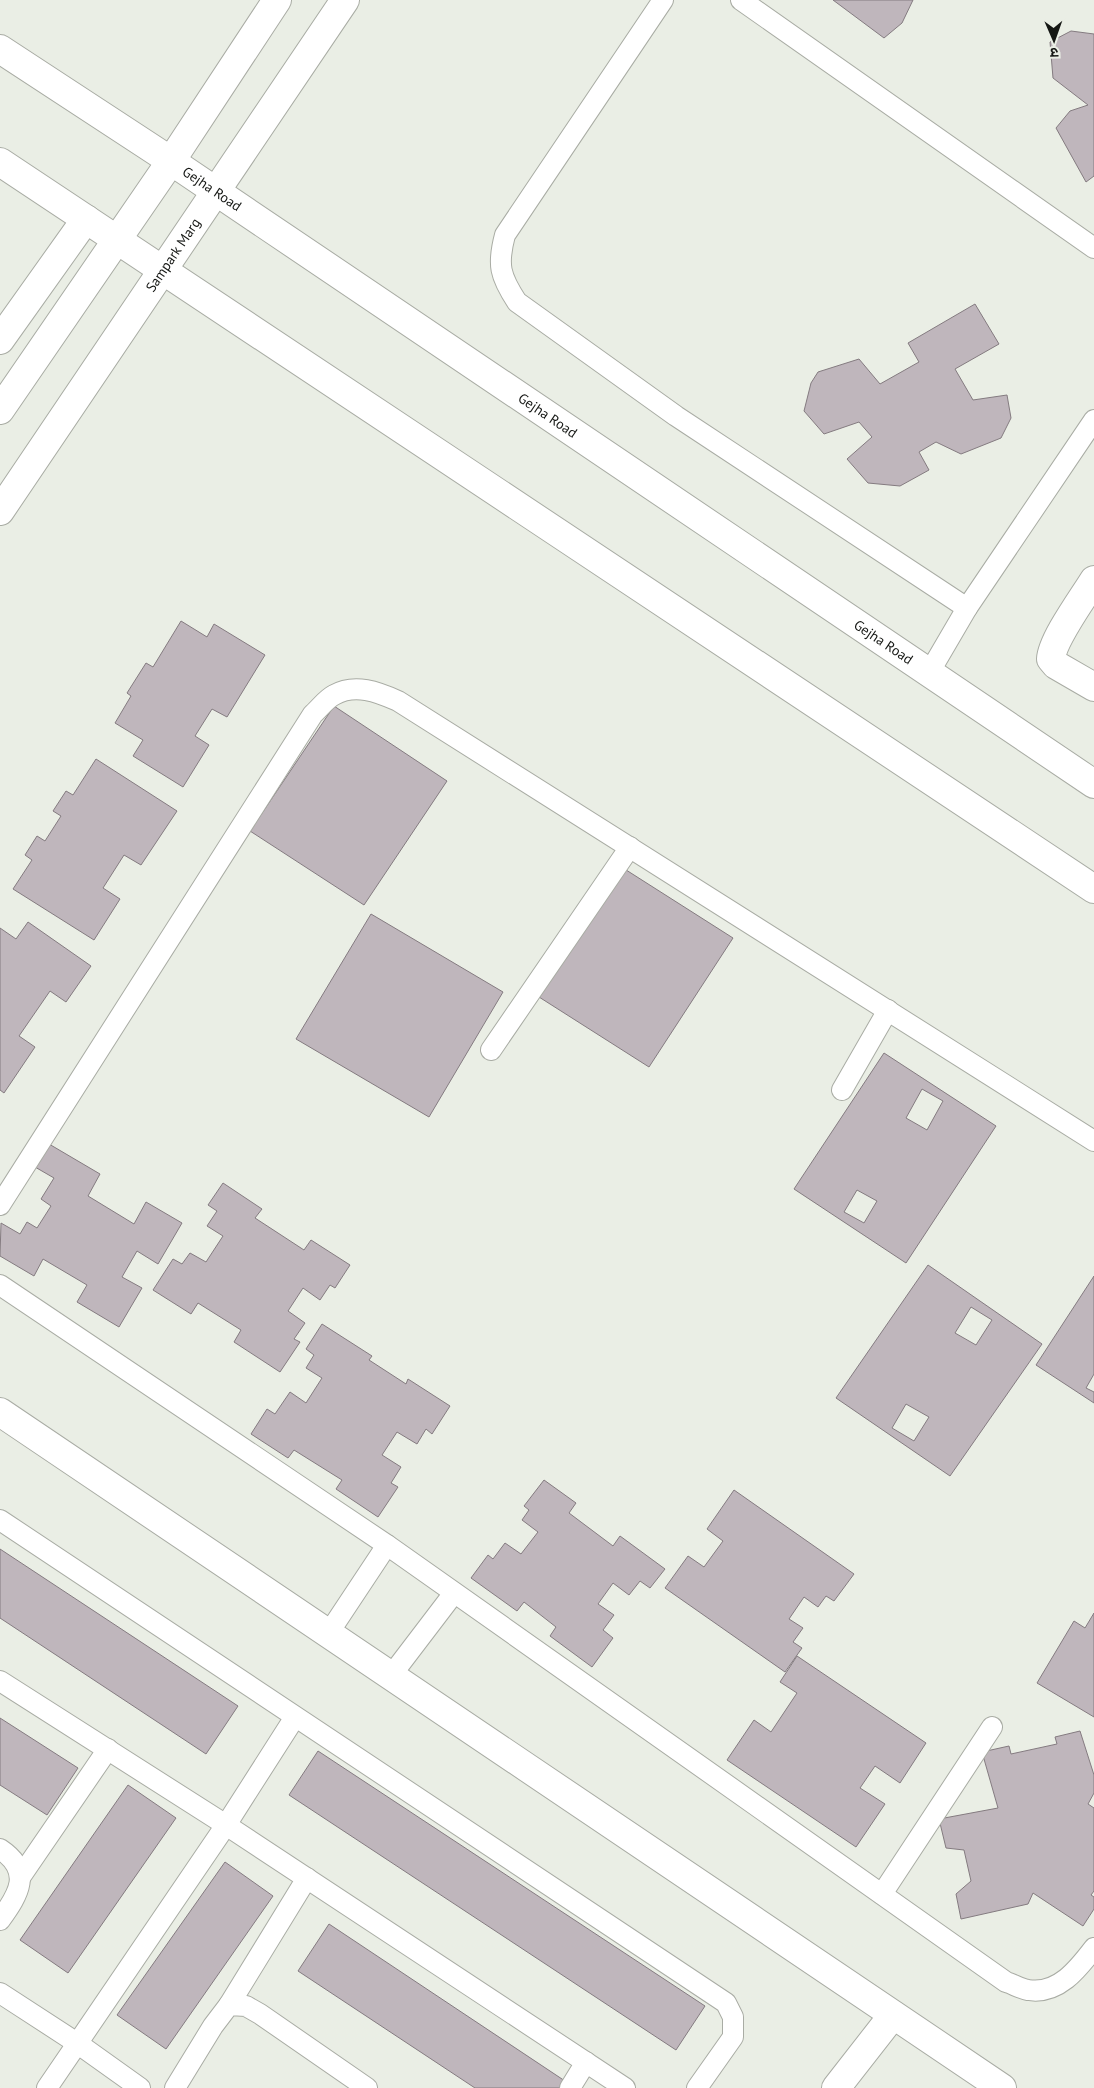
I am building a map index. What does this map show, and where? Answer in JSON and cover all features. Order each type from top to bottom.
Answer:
[{"type":"street","points":[[0,410],[171,161],[277,0]]},
{"type":"street","name":"Sampark Marg","points":[[0,511],[345,0]]},
{"type":"street","name":"Gejha Road","points":[[0,49],[171,161],[1094,784]]},
{"type":"street","points":[[0,162],[163,268],[1094,889]]},
{"type":"street","points":[[0,340],[86,219]]},
{"type":"street","points":[[1094,580],[1052,650],[1051,659],[1056,665],[1094,688]]},
{"type":"street","points":[[0,1412],[390,1677],[1002,2088]]},
{"type":"street","points":[[836,2088],[893,2014]]},
{"type":"lane","points":[[663,0],[505,235],[500,256],[503,280],[517,302],[676,416],[967,608]]},
{"type":"lane","points":[[741,0],[1094,248]]},
{"type":"lane","points":[[929,673],[967,608],[1094,420]]},
{"type":"lane","points":[[0,1205],[314,714],[333,695],[352,690],[375,690],[398,701],[1094,1141]]},
{"type":"lane","points":[[491,1050],[630,847]]},
{"type":"lane","points":[[842,1090],[888,1010]]},
{"type":"lane","points":[[0,1285],[387,1545],[1006,1982],[1029,1990],[1052,1988],[1076,1972],[1094,1948]]},
{"type":"lane","points":[[0,1520],[726,2004],[733,2017],[733,2037],[697,2088]]},
{"type":"lane","points":[[328,1634],[387,1545]]},
{"type":"lane","points":[[390,1677],[454,1593]]},
{"type":"lane","points":[[0,1681],[307,1878],[625,2088]]},
{"type":"lane","points":[[46,2088],[226,1826],[295,1717]]},
{"type":"lane","points":[[882,1894],[992,1727]]},
{"type":"lane","points":[[0,1920],[14,1901],[21,1876],[108,1749]]},
{"type":"lane","points":[[0,1849],[16,1864],[21,1876]]},
{"type":"lane","points":[[175,2088],[213,2026],[229,2005],[307,1878]]},
{"type":"lane","points":[[0,1992],[140,2088]]},
{"type":"lane","points":[[229,2005],[246,2006],[260,2014],[367,2088]]},
{"type":"lane","points":[[570,2088],[586,2062]]},
{"type":"building","points":[[833,0],[913,0],[902,23],[884,38]]},
{"type":"building","points":[[1071,31],[1094,34],[1094,176],[1086,182],[1056,128],[1070,111],[1088,105],[1053,78],[1050,42]]},
{"type":"building","points":[[975,304],[999,344],[955,369],[973,400],[1007,395],[1011,418],[1001,438],[961,454],[936,442],[919,452],[929,470],[900,486],[868,483],[847,459],[872,437],[859,422],[824,434],[804,411],[811,383],[818,372],[859,359],[880,384],[919,362],[908,343]]},
{"type":"building","points":[[181,621],[207,637],[214,624],[265,655],[227,717],[212,709],[195,736],[209,745],[183,787],[133,756],[143,740],[115,723],[131,696],[127,693],[146,663],[153,667]]},
{"type":"building","points":[[334,706],[447,781],[364,905],[250,831]]},
{"type":"building","points":[[96,759],[177,811],[141,865],[124,855],[103,888],[120,899],[94,940],[13,889],[32,860],[25,855],[37,836],[45,841],[61,816],[53,811],[66,791],[73,795]]},
{"type":"building","points":[[623,868],[733,938],[649,1067],[539,997]]},
{"type":"building","points":[[371,914],[503,992],[429,1117],[296,1039]]},
{"type":"building","points":[[28,922],[91,966],[66,1002],[50,991],[19,1036],[35,1047],[4,1093],[0,1090],[0,928],[16,939]]},
{"type":"building","points":[[884,1053],[996,1126],[906,1263],[794,1189]],"holes":[[[922,1089],[943,1101],[927,1130],[906,1118]],[[857,1190],[877,1201],[864,1223],[844,1212]]]},
{"type":"building","points":[[49,1144],[100,1174],[88,1196],[134,1224],[146,1202],[182,1223],[158,1264],[137,1251],[122,1277],[142,1288],[119,1327],[77,1302],[87,1285],[43,1259],[34,1276],[0,1256],[1,1223],[20,1234],[27,1222],[37,1228],[51,1206],[41,1199],[54,1178],[35,1167]]},
{"type":"building","points":[[223,1183],[262,1209],[255,1218],[304,1250],[311,1240],[350,1265],[335,1288],[330,1285],[320,1300],[303,1288],[288,1311],[305,1323],[294,1339],[300,1342],[280,1372],[234,1342],[241,1330],[198,1303],[191,1314],[153,1290],[173,1259],[182,1264],[190,1253],[206,1262],[223,1236],[207,1226],[217,1211],[208,1205]]},
{"type":"building","points":[[928,1265],[1042,1344],[950,1476],[836,1398]],"holes":[[[971,1307],[992,1320],[976,1345],[955,1333]],[[906,1404],[929,1417],[914,1441],[892,1428]]]},
{"type":"building","points":[[1094,1276],[1094,1374],[1086,1388],[1094,1392],[1094,1403],[1036,1365]]},
{"type":"building","points":[[322,1324],[372,1356],[369,1360],[406,1384],[408,1379],[450,1406],[432,1434],[426,1429],[417,1444],[397,1432],[382,1455],[401,1467],[391,1483],[398,1487],[378,1517],[336,1489],[342,1480],[294,1450],[288,1458],[251,1434],[267,1409],[275,1414],[290,1392],[306,1403],[322,1378],[306,1368],[314,1355],[306,1349]]},
{"type":"building","points":[[544,1480],[576,1503],[569,1513],[613,1546],[620,1536],[665,1569],[650,1588],[640,1581],[629,1595],[613,1583],[598,1604],[614,1615],[603,1630],[613,1638],[592,1667],[550,1636],[556,1627],[524,1602],[517,1611],[471,1578],[488,1555],[493,1559],[505,1543],[521,1554],[538,1532],[522,1520],[529,1510],[524,1506]]},
{"type":"building","points":[[734,1490],[854,1574],[834,1601],[826,1596],[818,1607],[804,1597],[789,1619],[803,1628],[793,1642],[802,1648],[785,1672],[665,1588],[688,1556],[704,1567],[723,1541],[707,1529]]},
{"type":"building","points":[[0,1549],[238,1706],[206,1754],[0,1618]]},
{"type":"building","points":[[1094,1613],[1094,1717],[1037,1683],[1074,1621],[1085,1628]]},
{"type":"building","points":[[797,1656],[926,1743],[900,1783],[875,1766],[860,1788],[885,1804],[856,1847],[727,1760],[754,1720],[771,1732],[797,1693],[780,1682]]},
{"type":"building","points":[[0,1718],[78,1768],[47,1815],[0,1785]]},
{"type":"building","points":[[1080,1731],[1094,1775],[1094,1793],[1088,1804],[1094,1808],[1094,1891],[1091,1895],[1094,1897],[1094,1909],[1083,1926],[1033,1893],[1028,1904],[961,1919],[956,1894],[971,1881],[964,1850],[946,1848],[939,1819],[998,1808],[982,1752],[1009,1746],[1011,1754],[1057,1744],[1055,1737]]},
{"type":"building","points":[[318,1751],[705,2006],[676,2050],[289,1795]]},
{"type":"building","points":[[128,1785],[176,1818],[68,1973],[20,1940]]},
{"type":"building","points":[[225,1862],[273,1896],[166,2049],[117,2015]]},
{"type":"building","points":[[329,1924],[565,2081],[560,2088],[475,2088],[298,1971]]}]
